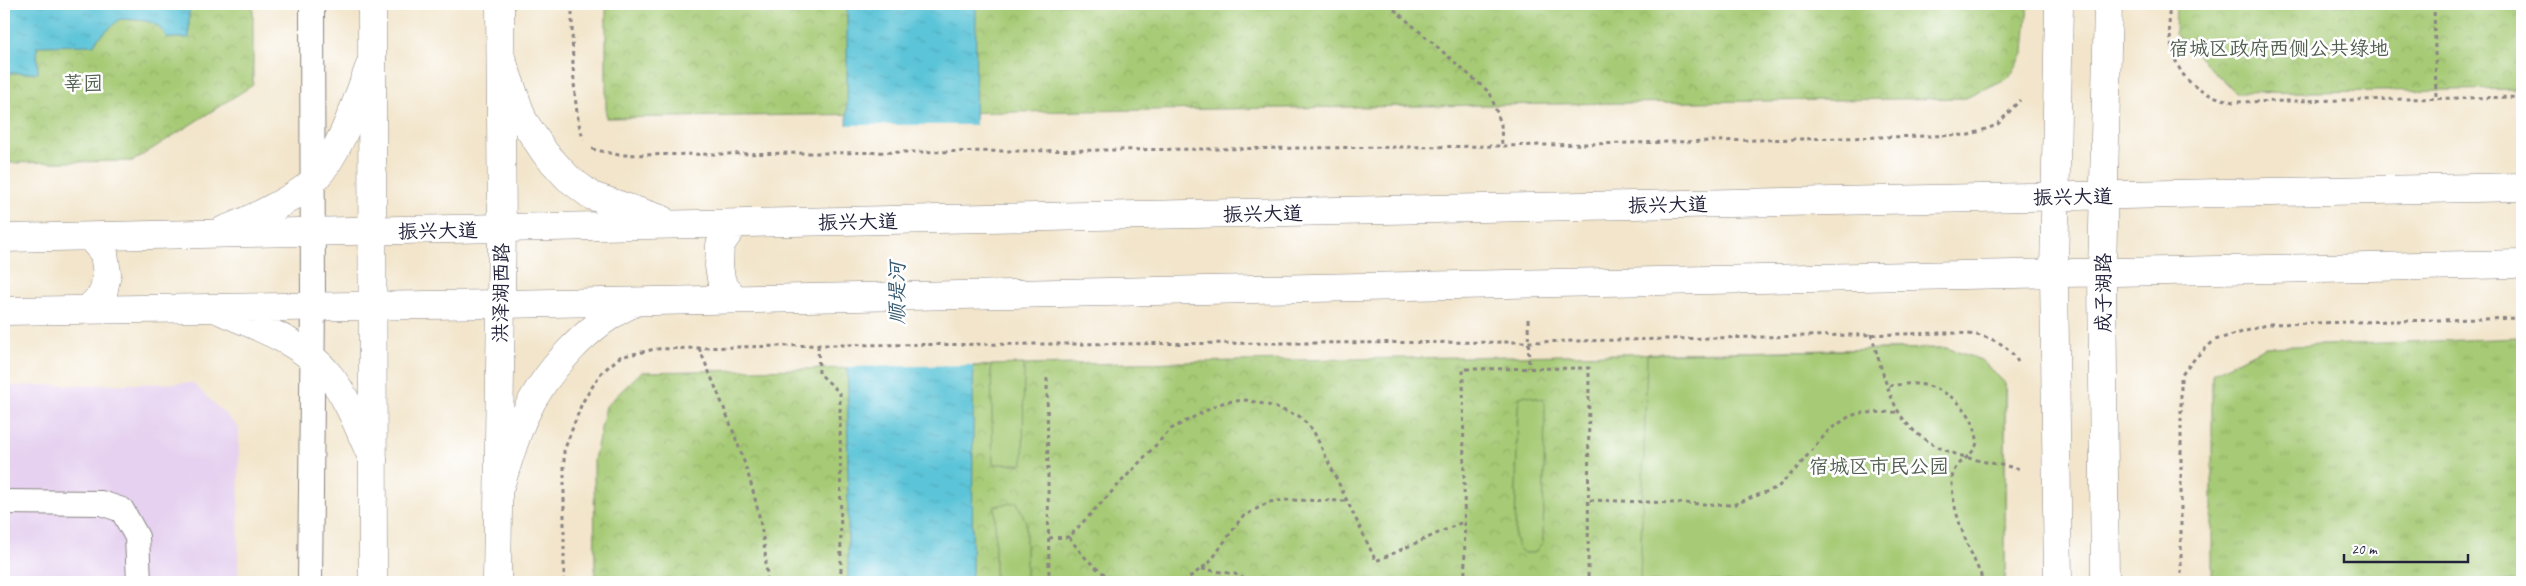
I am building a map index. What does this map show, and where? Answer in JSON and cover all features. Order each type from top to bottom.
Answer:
[{"type":"main road","points":[[372,4],[371,304],[373,582]]},
{"type":"main road","name":"洪泽湖西路","points":[[497,582],[502,229],[500,4]]},
{"type":"main road","points":[[2058,582],[2054,273],[2059,4]]},
{"type":"main road","name":"成子湖路","points":[[2105,582],[2102,272],[2108,4]]},
{"type":"main road","points":[[500,55],[523,120],[545,153],[568,178],[592,196],[679,226]]},
{"type":"main road","points":[[212,235],[273,208],[313,181],[331,156],[347,124],[372,59]]},
{"type":"main road","name":"振兴大道","points":[[4,238],[679,226],[2522,187]]},
{"type":"main road","points":[[735,224],[720,245],[719,266],[722,284],[735,299]]},
{"type":"main road","points":[[88,310],[103,294],[107,274],[104,253],[90,237]]},
{"type":"main road","points":[[4,311],[371,304],[500,304],[2522,264]]},
{"type":"main road","points":[[498,492],[524,416],[548,378],[582,338],[614,311],[638,301]]},
{"type":"main road","points":[[213,308],[274,335],[313,359],[329,375],[344,398],[372,460]]},
{"type":"lane","points":[[310,582],[313,359],[312,4]]},
{"type":"lane","points":[[4,502],[101,503],[122,510],[136,537],[139,582]]},
{"type":"path","points":[[572,4],[575,86],[580,131],[589,149],[619,155],[1502,146],[1969,135],[1997,126],[2023,98]]},
{"type":"path","points":[[1388,4],[1490,93],[1502,124],[1502,146]]},
{"type":"path","points":[[2169,4],[2170,46],[2179,70],[2201,91],[2233,102],[2522,97]]},
{"type":"path","points":[[2434,4],[2436,98]]},
{"type":"path","points":[[1527,283],[1529,368]]},
{"type":"path","points":[[2180,582],[2181,376],[2196,357],[2215,340],[2270,324],[2522,318]]},
{"type":"path","points":[[564,582],[564,451],[582,403],[601,373],[620,357],[655,349],[820,345],[1529,342],[1973,333],[2000,342],[2015,357],[2022,369]]},
{"type":"path","points":[[1871,334],[1889,386],[1904,420],[1932,444],[1953,454],[2023,469]]},
{"type":"path","points":[[820,345],[819,373],[840,393],[841,582]]},
{"type":"path","points":[[699,348],[744,456],[757,501],[766,549],[767,582]]},
{"type":"path","points":[[1465,582],[1463,369],[1589,368],[1590,500],[1588,582]]},
{"type":"path","points":[[1047,378],[1049,582]]},
{"type":"path","points":[[1889,386],[1916,384],[1936,388],[1952,396],[1972,419],[1978,438],[1975,449],[1955,466],[1952,477],[1952,496],[1981,575],[1981,582]]},
{"type":"path","points":[[1048,538],[1068,537],[1172,429],[1225,402],[1246,400],[1299,416],[1312,430],[1376,561],[1465,521]]},
{"type":"path","points":[[1590,500],[1733,504],[1778,487],[1830,430],[1850,416],[1860,413],[1900,412]]},
{"type":"path","points":[[2023,460],[2023,479]]},
{"type":"path","points":[[1183,582],[1210,562],[1242,517],[1269,502],[1287,500],[1347,501]]},
{"type":"path","points":[[1068,537],[1081,555],[1097,570],[1119,582]]},
{"type":"path","points":[[1201,569],[1235,574],[1250,582]]},
{"type":"shaded area","points":[[193,383],[239,428],[238,582],[4,582],[4,386]]},
{"type":"green space","name":"莘园","points":[[4,4],[253,4],[253,85],[133,161],[4,163]]},
{"type":"green space","points":[[606,4],[2028,4],[2024,52],[2010,77],[1966,98],[606,118]]},
{"type":"green space","name":"宿城区政府西侧公共绿地","points":[[2176,4],[2522,4],[2522,89],[2236,93],[2175,34]]},
{"type":"green space","points":[[2522,338],[2522,582],[2212,582],[2212,374],[2265,347]]},
{"type":"green space","name":"宿城区市民公园","points":[[1946,348],[1981,360],[2005,383],[2005,582],[595,582],[594,460],[606,406],[641,372]]},
{"type":"green space","points":[[1946,348],[1981,360],[2005,383],[2005,582],[1640,582],[1647,354]]},
{"type":"green space","points":[[1024,364],[1023,464],[993,464],[991,365]]},
{"type":"green space","points":[[1526,395],[1543,400],[1545,407],[1543,542],[1534,553],[1524,553],[1518,548],[1515,535],[1518,406],[1520,397]]},
{"type":"green space","points":[[1017,502],[1026,522],[1026,582],[995,582],[995,506]]},
{"type":"water","points":[[4,4],[189,4],[189,38],[167,38],[163,31],[153,23],[141,20],[120,19],[97,39],[94,45],[37,46],[38,73],[4,73]]},
{"type":"water","name":"顺堤河","points":[[847,4],[976,4],[972,582],[848,582]]},
{"type":"pier","points":[[845,125],[978,125],[975,365],[845,367]]}]
